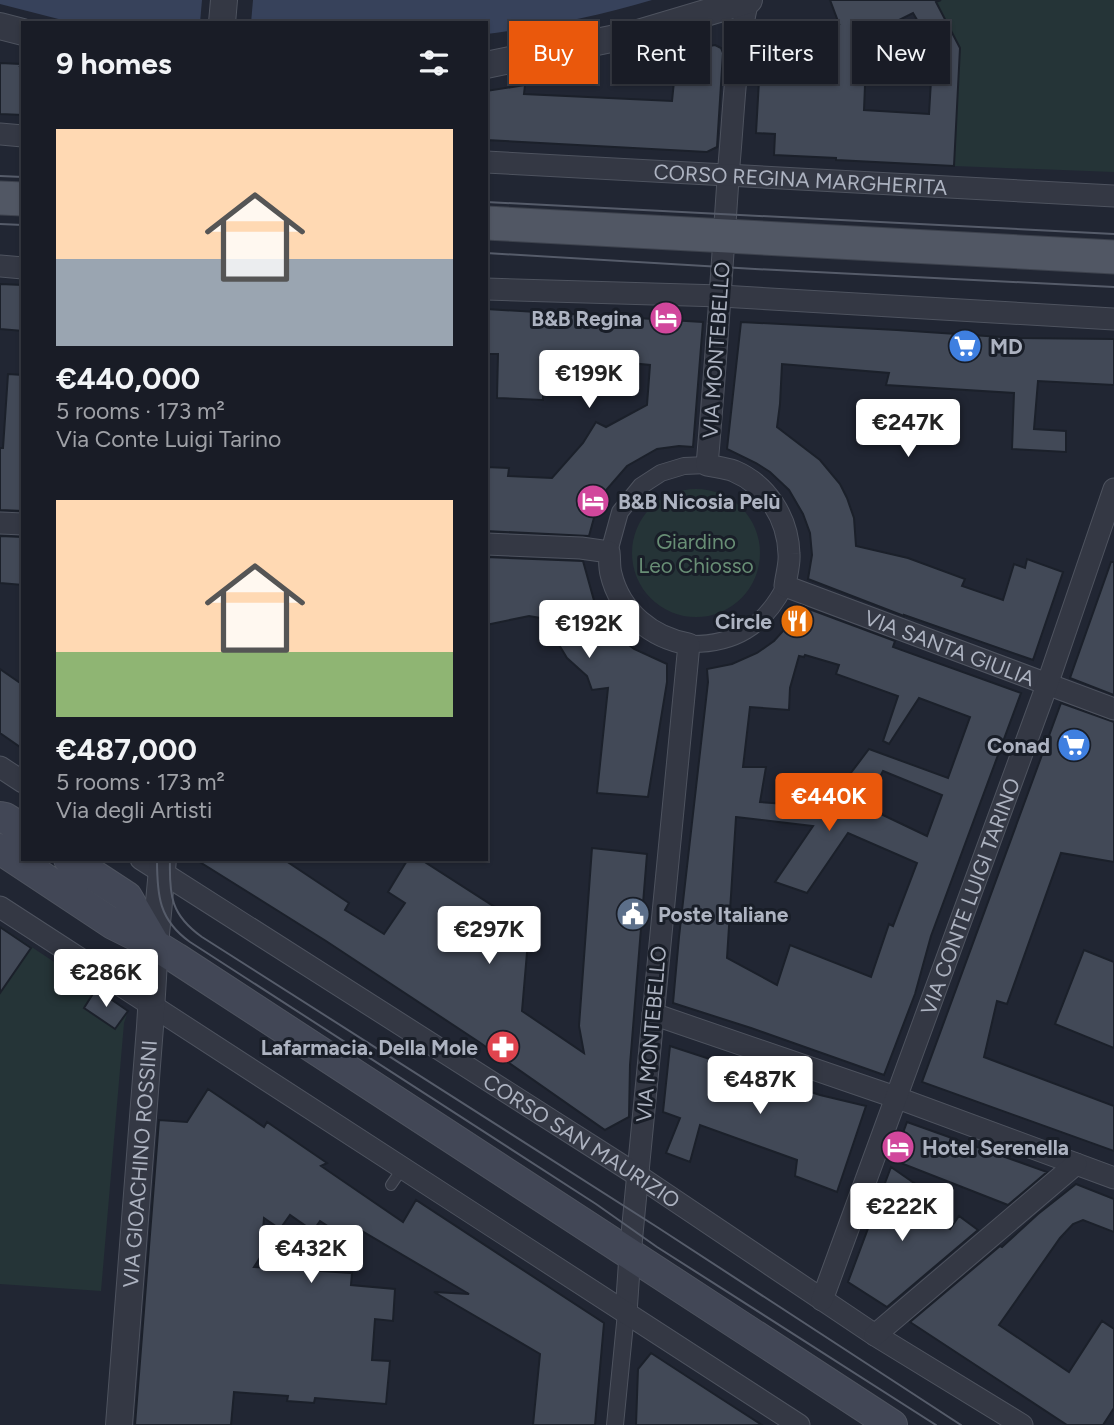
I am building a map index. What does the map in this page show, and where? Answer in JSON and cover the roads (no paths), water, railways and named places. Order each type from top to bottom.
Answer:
[{"type":"main road","points":[[0,198],[21,199]]},
{"type":"main road","points":[[488,223],[1114,257]]},
{"type":"main road","points":[[0,817],[21,828]]},
{"type":"main road","points":[[0,849],[113,924],[155,945],[892,1425]]},
{"type":"main road","points":[[72,861],[127,897],[155,945]]},
{"type":"street","points":[[222,21],[224,0]]},
{"type":"street","points":[[488,65],[635,34],[748,0]]},
{"type":"street","name":"VIA MONTEBELLO","points":[[708,464],[729,175],[742,26],[748,0]]},
{"type":"street","points":[[0,26],[21,31]]},
{"type":"street","points":[[0,134],[21,136]]},
{"type":"street","name":"CORSO REGINA MARGHERITA","points":[[488,162],[1114,197]]},
{"type":"street","points":[[0,266],[21,268]]},
{"type":"street","points":[[488,289],[721,296],[1114,319]]},
{"type":"street","points":[[708,464],[734,471],[757,485],[775,505],[786,529],[789,556],[785,586],[762,620],[723,641],[689,644],[653,632],[634,617],[620,597],[611,574],[609,552],[620,512],[641,486],[661,473],[684,466],[708,464]]},
{"type":"street","name":"VIA CONTE LUIGI TARINO","points":[[822,1300],[1047,685],[1114,489]]},
{"type":"street","points":[[0,523],[21,524]]},
{"type":"street","points":[[488,544],[581,548],[609,552]]},
{"type":"street","name":"VIA SANTA GIULIA","points":[[785,586],[1114,709]]},
{"type":"street","name":"VIA MONTEBELLO","points":[[615,1425],[689,644]]},
{"type":"street","points":[[0,767],[21,781]]},
{"type":"street","name":"VIA GIOACHINO ROSSINI","points":[[119,1425],[151,1006],[156,864]]},
{"type":"street","name":"CORSO SAN MAURIZIO","points":[[156,864],[637,1175],[875,1335],[1022,1425]]},
{"type":"street","points":[[0,907],[151,1006],[397,1177],[626,1313],[799,1425]]},
{"type":"street","points":[[653,1014],[895,1097],[1114,1178]]},
{"type":"street","points":[[875,1335],[1076,1164]]},
{"type":"water","points":[[0,0],[652,0],[565,21],[509,21],[509,31],[488,34],[488,21],[66,21],[0,4]]},
{"type":"tram line","points":[[0,176],[21,177]]},
{"type":"tram line","points":[[488,202],[1114,234]]},
{"type":"tram line","points":[[0,224],[21,225]]},
{"type":"tram line","points":[[488,253],[1114,287]]},
{"type":"tram line","points":[[157,861],[159,896],[166,916],[190,942],[596,1204],[657,1247],[936,1425]]},
{"type":"tram line","points":[[170,861],[170,884],[174,904],[184,921],[202,937],[657,1227],[961,1425]]},
{"type":"place","name":"B&B Regina","points":[[666,318]]},
{"type":"place","name":"MD","points":[[965,346]]},
{"type":"place","name":"B&B Nicosia Pelù","points":[[593,501]]},
{"type":"place","name":"Circle","points":[[797,621]]},
{"type":"place","name":"Conad","points":[[1074,745]]},
{"type":"place","name":"Poste Italiane","points":[[633,914]]},
{"type":"place","name":"Lafarmacia. Della Mole","points":[[503,1047]]},
{"type":"place","name":"Hotel Serenella","points":[[898,1147]]},
{"type":"park label","name":"Giardino Leo Chiosso","points":[[696,553]]}]
